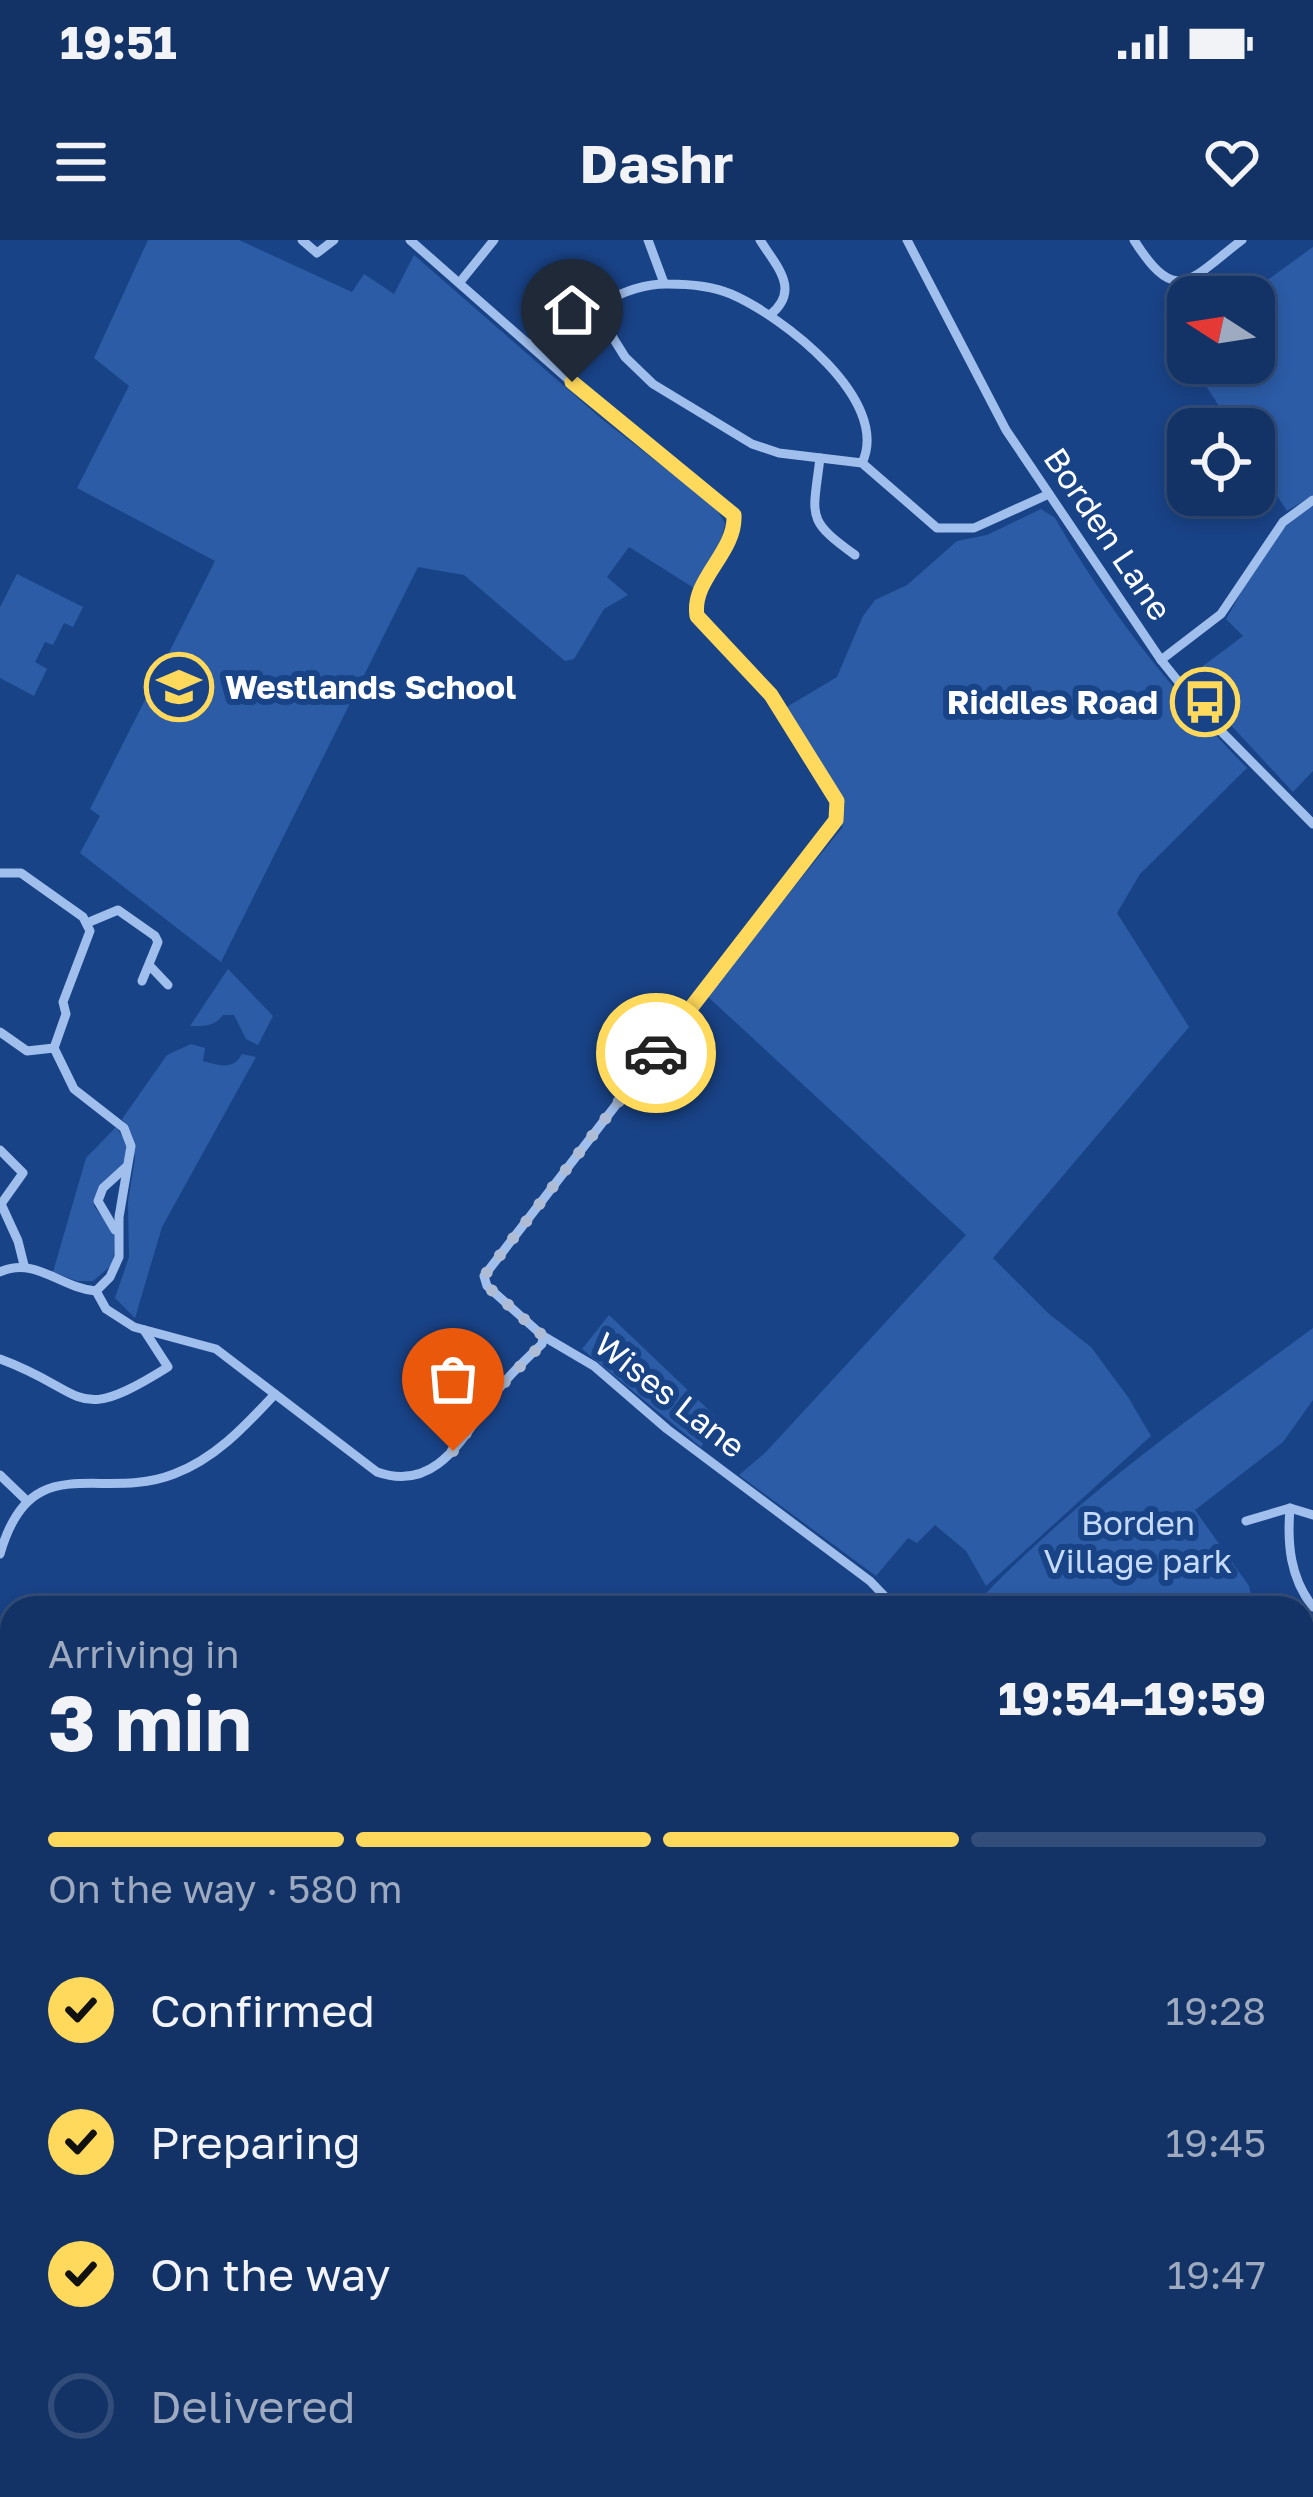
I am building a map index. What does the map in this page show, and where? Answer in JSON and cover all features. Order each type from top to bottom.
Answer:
[{"type":"street","points":[[302,240],[328,267]]},
{"type":"street","points":[[317,253],[334,240]]},
{"type":"street","points":[[410,240],[600,407],[732,512],[736,520],[733,533],[698,595],[697,616],[771,695],[837,801],[839,812],[484,1276],[487,1286],[543,1336]]},
{"type":"street","points":[[460,282],[494,240]]},
{"type":"street","points":[[648,240],[664,283]]},
{"type":"street","points":[[760,240],[788,285],[786,298],[770,315]]},
{"type":"street","name":"Borden Lane","points":[[907,240],[1006,430],[1161,660],[1206,716],[1313,824]]},
{"type":"street","points":[[1134,240],[1155,273],[1174,281],[1191,278],[1242,240]]},
{"type":"street","points":[[548,348],[600,304],[664,283],[719,290],[770,315],[806,342],[865,422],[869,448],[862,464]]},
{"type":"street","points":[[600,304],[626,358],[653,384],[752,444],[862,464],[929,524],[952,531],[974,528],[1049,494]]},
{"type":"street","points":[[534,340],[559,361]]},
{"type":"street","points":[[820,458],[814,516],[818,526],[855,555]]},
{"type":"street","points":[[1161,660],[1221,614],[1283,522],[1313,500]]},
{"type":"street","points":[[0,873],[21,873],[87,923],[89,938],[63,1003],[66,1014],[54,1048],[74,1089],[124,1128],[130,1146],[114,1269],[96,1291]]},
{"type":"street","points":[[87,923],[111,910],[127,914],[158,942],[142,981]]},
{"type":"street","points":[[150,966],[168,985]]},
{"type":"street","points":[[0,1032],[27,1051],[54,1048]]},
{"type":"street","points":[[0,1150],[23,1173],[1,1204],[24,1265],[0,1272]]},
{"type":"street","points":[[119,1238],[98,1201],[103,1188],[130,1163]]},
{"type":"street","name":"Wises Lane","points":[[24,1265],[77,1288],[96,1291],[106,1309],[144,1330],[216,1349],[377,1472],[397,1479],[421,1475],[453,1451],[498,1389],[542,1344],[543,1336],[594,1366],[667,1429],[884,1596]]},
{"type":"street","points":[[0,1359],[75,1397],[109,1400],[168,1367],[144,1330]]},
{"type":"street","points":[[0,1554],[15,1517],[51,1486],[172,1475],[217,1451],[275,1394]]},
{"type":"street","points":[[0,1475],[27,1502]]},
{"type":"street","points":[[1290,1508],[1290,1556],[1306,1596]]},
{"type":"street","points":[[1246,1521],[1290,1508],[1313,1515]]},
{"type":"green space","points":[[148,240],[239,240],[352,292],[364,274],[394,294],[414,255],[603,420],[715,507],[725,523],[719,550],[694,588],[629,547],[607,577],[628,595],[604,609],[574,659],[565,661],[464,575],[418,567],[221,962],[80,853],[100,816],[90,809],[215,561],[77,488],[129,386],[94,358]]},
{"type":"green space","points":[[1313,247],[1313,495],[1287,511],[1275,492],[1275,408],[1220,408],[1205,384],[1275,384],[1273,276]]},
{"type":"green space","points":[[1313,504],[1313,771],[1293,792],[1187,678],[1243,636],[1226,619],[1274,541]]},
{"type":"green space","points":[[1041,509],[1055,518],[1143,649],[1247,768],[1140,874],[1117,913],[1189,1027],[993,1258],[1048,1313],[1091,1347],[1151,1436],[986,1586],[966,1551],[935,1525],[917,1543],[908,1538],[876,1576],[739,1475],[765,1453],[966,1235],[706,995],[842,828],[845,803],[785,708],[837,677],[863,616],[875,600],[907,585],[957,541],[987,535]]},
{"type":"green space","points":[[17,574],[83,607],[73,627],[64,623],[53,645],[45,642],[35,662],[47,669],[34,696],[0,678],[0,607]]},
{"type":"green space","points":[[228,969],[273,1016],[258,1045],[246,1039],[234,1015],[190,1026]]},
{"type":"green space","points":[[191,1044],[205,1048],[203,1061],[214,1064],[230,1065],[242,1054],[256,1057],[162,1227],[135,1318],[115,1298],[129,1257],[128,1202],[135,1159],[131,1134],[122,1119],[167,1055]]},
{"type":"green space","points":[[116,1127],[128,1145],[128,1158],[98,1193],[94,1206],[115,1234],[113,1264],[93,1281],[77,1281],[53,1272],[86,1158]]},
{"type":"green space","points":[[609,1315],[714,1415],[716,1426],[701,1447],[582,1349]]},
{"type":"green space","name":"Borden Village park","points":[[1313,1328],[1313,1400],[1283,1442],[1195,1510],[1251,1596],[984,1596],[1051,1531],[1180,1426]]},
{"type":"way so far","points":[[453,1451],[498,1389],[542,1344],[543,1336],[487,1286],[484,1276],[656,1053]]},
{"type":"place","name":"Westlands School","points":[[179,687]]},
{"type":"place","name":"Riddles Road","points":[[1205,702]]},
{"type":"route","points":[[572,382],[734,515],[733,533],[698,595],[697,616],[771,695],[837,801],[839,812],[656,1053]]}]
